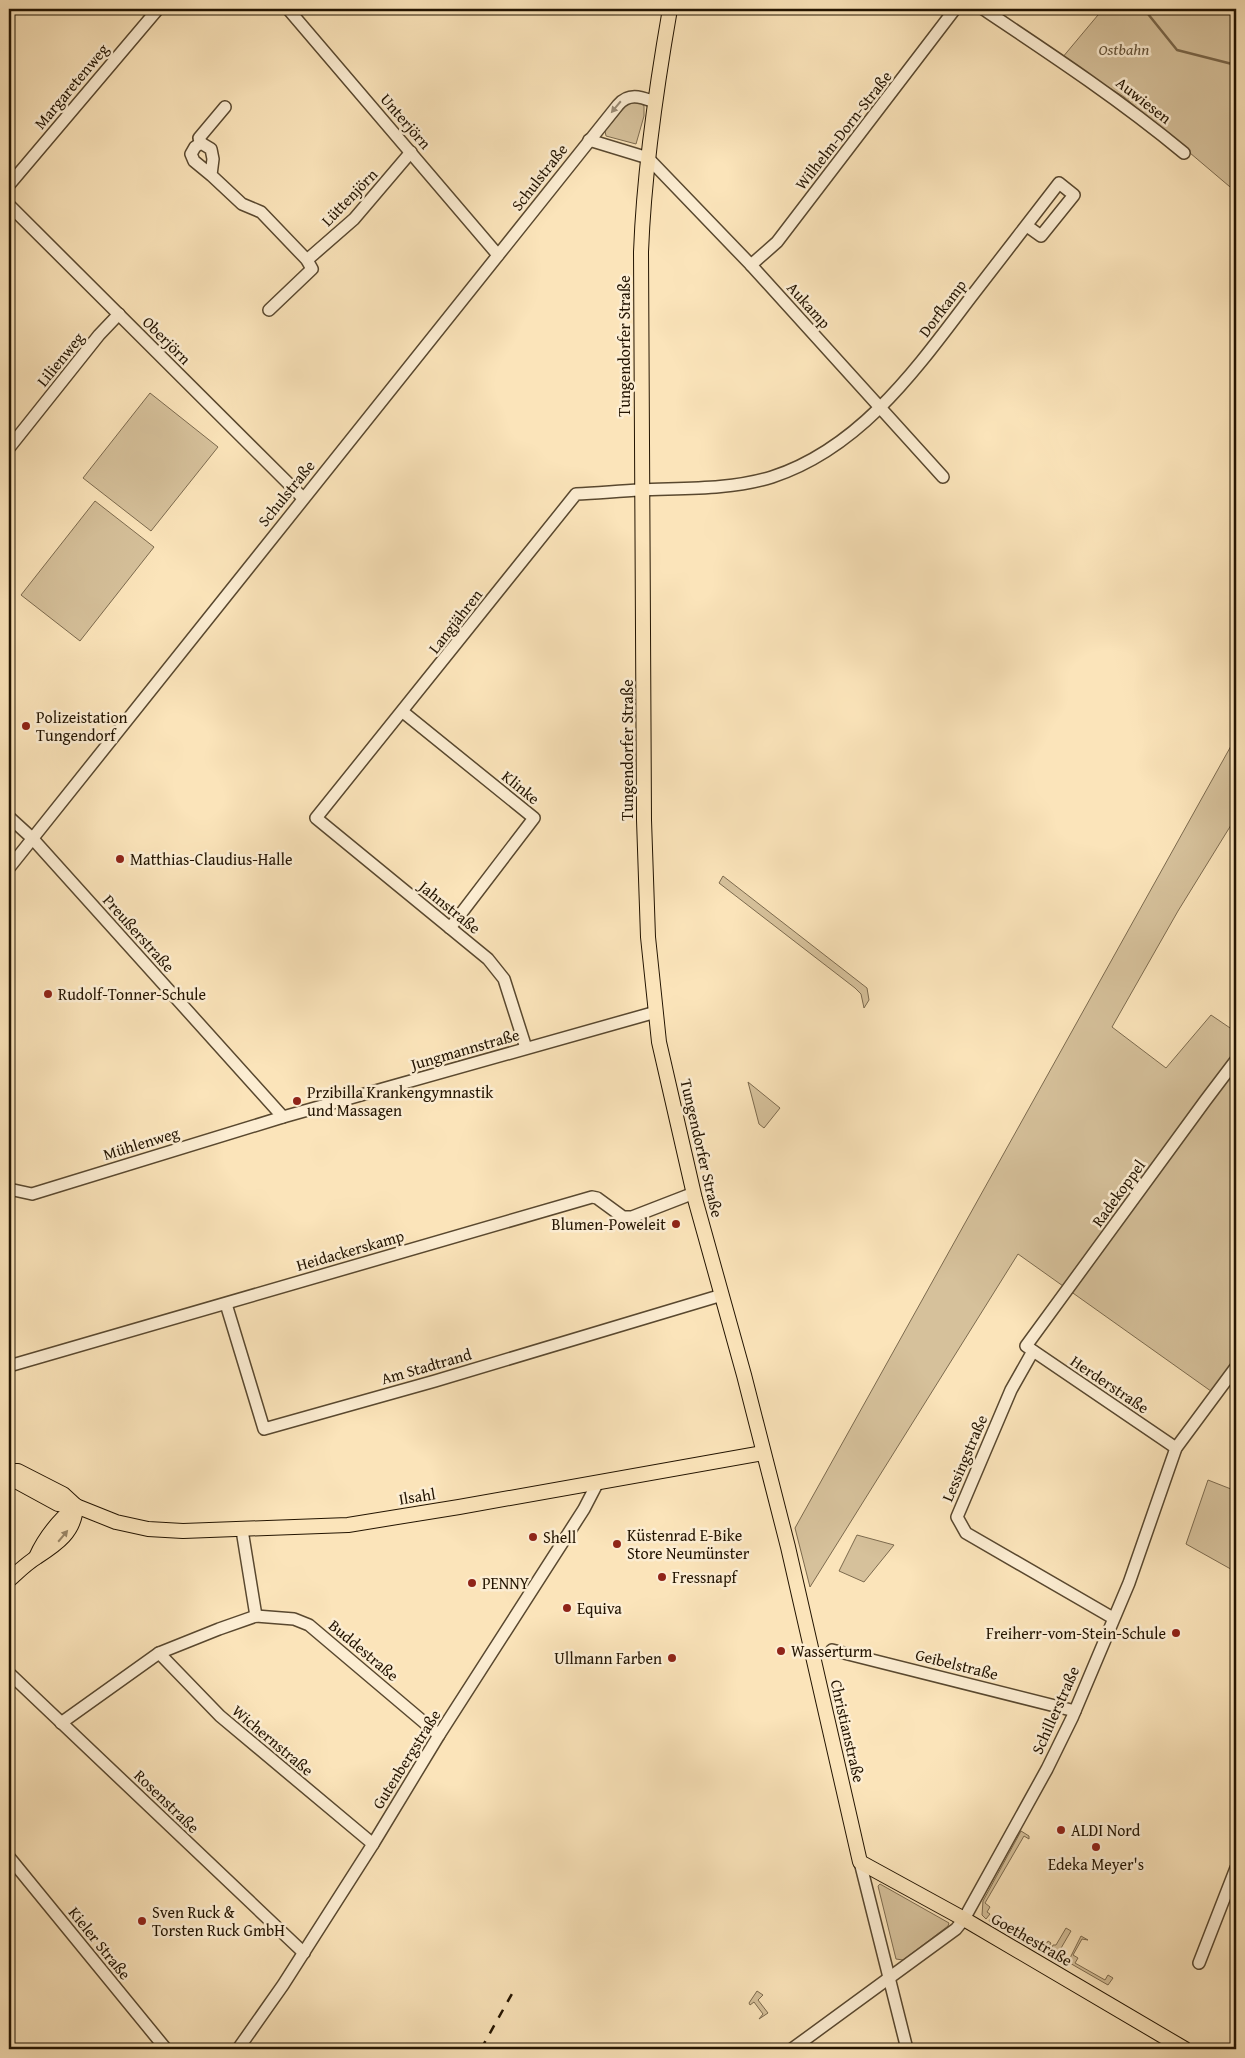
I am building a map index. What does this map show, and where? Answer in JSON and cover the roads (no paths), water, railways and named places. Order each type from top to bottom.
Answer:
[{"type":"main road","name":"Tungendorfer Straße","points":[[670,9],[644,186],[641,252],[645,839],[648,937],[659,1042],[694,1193],[733,1333]]},
{"type":"main road","name":"Christianstraße","points":[[733,1333],[790,1556],[860,1862]]},
{"type":"main road","name":"Ilsahl","points":[[76,1506],[116,1522],[148,1529],[183,1531],[242,1530],[348,1524],[763,1453]]},
{"type":"main road","points":[[9,1471],[18,1471],[63,1494],[76,1506]]},
{"type":"main road","points":[[9,1475],[14,1480],[58,1504],[76,1506]]},
{"type":"main road","points":[[44,1496],[57,1525]]},
{"type":"main road","points":[[36,1557],[42,1545],[57,1525],[76,1506]]},
{"type":"main road","points":[[9,1580],[36,1557],[50,1550],[68,1531],[75,1518],[76,1506]]},
{"type":"main road","name":"Goethestraße","points":[[860,1862],[964,1919],[1179,2047]]},
{"type":"street","name":"Margaretenweg","points":[[9,185],[158,9]]},
{"type":"street","name":"Unterjörn","points":[[288,9],[498,255]]},
{"type":"street","name":"Wilhelm-Dorn-Straße","points":[[751,265],[777,242],[955,9]]},
{"type":"street","name":"Auwiesen","points":[[982,9],[1095,83],[1184,153]]},
{"type":"street","name":"Schulstraße","points":[[9,868],[622,100],[632,96],[655,102]]},
{"type":"street","points":[[212,175],[213,159],[211,148],[201,143],[199,138],[225,107]]},
{"type":"street","points":[[589,140],[648,158]]},
{"type":"street","points":[[201,143],[194,147],[191,154],[194,161],[212,175],[242,204],[261,212],[307,260],[312,269],[269,310]]},
{"type":"street","name":"Lüttenjörn","points":[[307,260],[354,219],[412,152]]},
{"type":"street","name":"Aukamp","points":[[648,158],[751,265],[943,477]]},
{"type":"street","name":"Dorfkamp","points":[[642,490],[672,491],[734,486],[772,477],[795,468],[843,441],[880,408],[928,354],[1059,183],[1074,195],[1041,236],[1027,226]]},
{"type":"street","name":"Oberjörn","points":[[10,210],[119,314],[303,498]]},
{"type":"street","name":"Lilienweg","points":[[9,448],[99,335],[119,314]]},
{"type":"street","name":"Langjähren","points":[[316,818],[403,712],[576,494],[642,490]]},
{"type":"street","name":"Klinke","points":[[403,712],[534,818],[450,928]]},
{"type":"street","name":"Preußerstraße","points":[[9,817],[32,838],[283,1117]]},
{"type":"street","name":"Jahnstraße","points":[[316,818],[488,959],[504,979],[526,1048]]},
{"type":"street","name":"Jungmannstraße","points":[[283,1117],[656,1012]]},
{"type":"street","name":"Radekoppel","points":[[1030,1349],[1205,1100],[1236,1060]]},
{"type":"street","name":"Mühlenweg","points":[[9,1189],[32,1194],[283,1117]]},
{"type":"street","name":"Heidackerskamp","points":[[9,1366],[592,1197],[597,1198],[623,1217],[632,1217],[694,1193]]},
{"type":"street","name":"Am Stadtrand","points":[[226,1304],[264,1429],[434,1381],[722,1295]]},
{"type":"street","name":"Herderstraße","points":[[1030,1349],[1176,1448]]},
{"type":"street","name":"Lessingstraße","points":[[1030,1349],[957,1517],[966,1533],[1113,1618]]},
{"type":"street","name":"Schillerstraße","points":[[792,2049],[956,1929],[964,1919],[1047,1769],[1074,1711],[1129,1583],[1176,1448],[1236,1367]]},
{"type":"street","name":"Gutenbergstraße","points":[[238,2049],[254,2030],[304,1953],[439,1735],[560,1548],[598,1482]]},
{"type":"street","points":[[242,1530],[256,1616]]},
{"type":"street","name":"Buddestraße","points":[[62,1723],[159,1653],[256,1616],[294,1619],[309,1625],[439,1735]]},
{"type":"street","name":"Geibelstraße","points":[[832,1650],[1074,1711]]},
{"type":"street","name":"Wichernstraße","points":[[159,1653],[220,1716],[373,1844]]},
{"type":"street","name":"Rosenstraße","points":[[9,1673],[304,1953]]},
{"type":"street","name":"Kieler Straße","points":[[9,1857],[166,2049]]},
{"type":"street","name":"Christianstraße","points":[[860,1862],[907,2049]]},
{"type":"street","points":[[1199,1963],[1236,1868]]},
{"type":"waterway","points":[[1144,9],[1177,50],[1236,65]]},
{"type":"railway","points":[[481,2049],[513,1992]]},
{"type":"place","name":"Polizeistation Tungendorf","points":[[26,726]]},
{"type":"place","name":"Matthias-Claudius-Halle","points":[[120,859]]},
{"type":"place","name":"Rudolf-Tonner-Schule","points":[[48,994]]},
{"type":"place","name":"Przibilla Krankengymnastik und Massagen","points":[[297,1101]]},
{"type":"place","name":"Blumen-Poweleit","points":[[676,1224]]},
{"type":"place","name":"Shell","points":[[533,1537]]},
{"type":"place","name":"Küstenrad E-Bike Store Neumünster","points":[[617,1544]]},
{"type":"place","name":"Fressnapf","points":[[662,1577]]},
{"type":"place","name":"PENNY","points":[[472,1583]]},
{"type":"place","name":"Equiva","points":[[567,1608]]},
{"type":"place","name":"Freiherr-vom-Stein-Schule","points":[[1176,1633]]},
{"type":"place","name":"Wasserturm","points":[[781,1651]]},
{"type":"place","name":"Ullmann Farben","points":[[672,1658]]},
{"type":"place","name":"ALDI Nord","points":[[1061,1830]]},
{"type":"place","name":"Edeka Meyer's","points":[[1096,1847]]},
{"type":"place","name":"Sven Ruck & Torsten Ruck GmbH","points":[[142,1921]]},
{"type":"park label","name":"Ostbahn","points":[[1124,49]]}]
